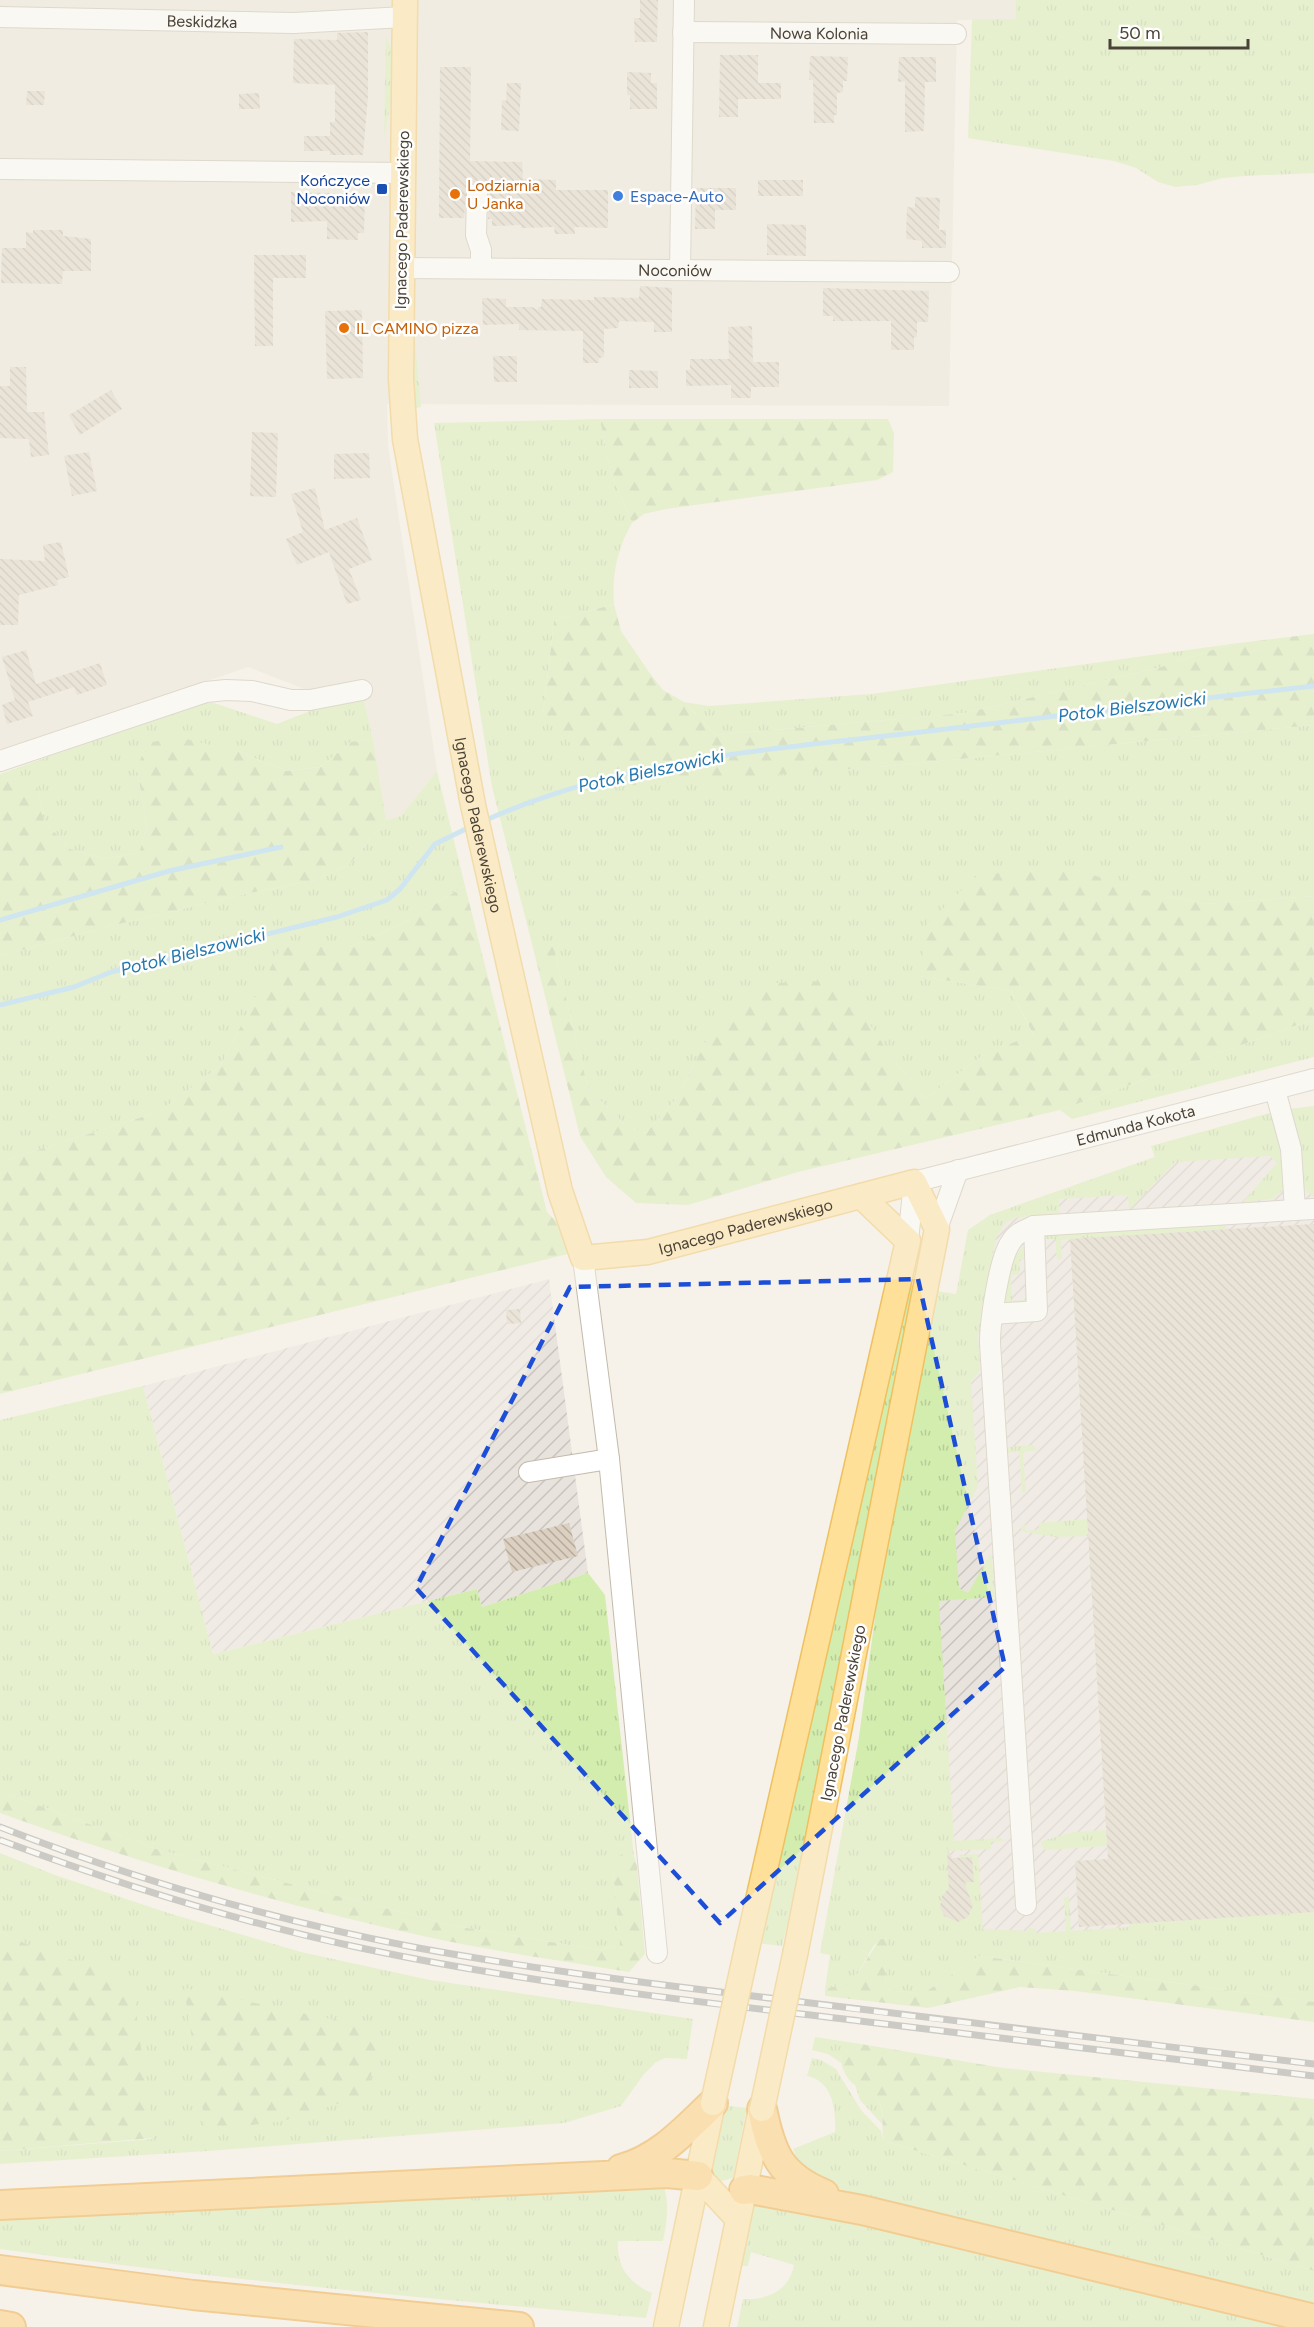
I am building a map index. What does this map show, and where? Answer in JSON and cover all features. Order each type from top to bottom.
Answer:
[{"type":"highway","points":[[592,2177],[632,2166],[661,2151],[713,2103]]},
{"type":"highway","points":[[762,2109],[767,2134],[778,2158],[792,2177],[807,2187],[862,2210]]},
{"type":"highway","points":[[0,2205],[667,2173],[698,2176]]},
{"type":"highway","points":[[731,2193],[862,2210],[1314,2319]]},
{"type":"highway","points":[[0,2270],[193,2295],[519,2327]]},
{"type":"highway","points":[[0,2325],[11,2327]]},
{"type":"main road","name":"Ignacego Paderewskiego","points":[[405,9],[401,379],[405,439],[473,805],[560,1191],[583,1258],[648,1252],[914,1182]]},
{"type":"main road","points":[[914,1182],[937,1229]]},
{"type":"main road","points":[[666,2327],[802,1698],[908,1241],[861,1196]]},
{"type":"main road","name":"Ignacego Paderewskiego","points":[[716,2327],[738,2219],[731,2193],[762,2109],[796,1950],[937,1229]]},
{"type":"main road","points":[[698,2176],[731,2193]]},
{"type":"main road","points":[[691,2209],[731,2193]]},
{"type":"street","points":[[680,270],[684,0]]},
{"type":"street","name":"Beskidzka","points":[[0,17],[294,23],[405,9]]},
{"type":"street","name":"Nowa Kolonia","points":[[683,32],[956,34]]},
{"type":"street","points":[[0,169],[403,173]]},
{"type":"street","points":[[477,194],[476,235],[481,250],[481,268]]},
{"type":"street","name":"Noconiów","points":[[402,268],[949,272]]},
{"type":"street","points":[[0,760],[206,692],[252,691],[291,700],[310,700],[362,690]]},
{"type":"street","name":"Edmunda Kokota","points":[[958,1170],[1314,1079]]},
{"type":"street","points":[[1026,1905],[990,1343],[993,1314],[1006,1249],[1019,1233],[1034,1226],[1305,1209],[1275,1090]]},
{"type":"street","points":[[937,1229],[958,1170]]},
{"type":"street","name":"Ignacego Paderewskiego","points":[[914,1182],[958,1170]]},
{"type":"street","points":[[908,1241],[914,1182]]},
{"type":"street","points":[[993,1314],[1037,1311],[1034,1226]]},
{"type":"street","points":[[583,1258],[609,1459],[657,1953]]},
{"type":"street","points":[[529,1472],[609,1459]]},
{"type":"highlighted area","points":[[918,1279],[1005,1667],[720,1923],[416,1588],[570,1287]]},
{"type":"shaded area","points":[[0,0],[1016,0],[1016,19],[957,20],[949,406],[387,404],[388,446],[437,771],[401,816],[386,820],[373,739],[363,696],[312,692],[248,667],[4,751],[0,748]]},
{"type":"shaded area","points":[[1314,1106],[1314,2002],[887,1938],[990,1215],[1155,1157],[1151,1146]]},
{"type":"shaded area","points":[[549,1279],[588,1573],[482,1607],[477,1589],[213,1654],[143,1386]]},
{"type":"green space","points":[[1016,0],[1314,0],[1314,173],[1223,178],[1197,185],[1175,187],[1158,182],[1136,168],[1114,161],[968,138],[972,19],[1016,19]]},
{"type":"green space","points":[[386,38],[394,61],[395,74],[384,137]]},
{"type":"green space","points":[[415,284],[415,342],[421,407],[412,409],[413,286]]},
{"type":"green space","points":[[600,419],[610,470],[632,523],[617,562],[614,604],[554,621],[543,714],[877,767],[1314,725],[1314,896],[1205,904],[1166,896],[919,976],[1011,991],[1033,1035],[982,1056],[925,1099],[892,1058],[709,1036],[675,1100],[646,1133],[627,1127],[588,1088],[553,944],[532,944],[492,787],[434,423]]},
{"type":"green space","points":[[600,419],[888,419],[894,433],[893,472],[877,480],[666,509],[644,514],[632,523],[610,470]]},
{"type":"green space","points":[[614,604],[621,631],[663,690],[684,702],[716,735],[965,713],[1158,668],[1231,644],[1314,634],[1314,725],[877,767],[611,787],[543,714],[554,621]]},
{"type":"green space","points":[[1231,644],[1158,668],[965,713],[716,735],[684,702],[709,706],[871,694]]},
{"type":"green space","points":[[363,696],[373,739],[351,742],[320,767],[287,771],[239,752],[137,768],[147,827],[139,853],[106,859],[70,849],[44,821],[37,785],[0,774],[198,703],[214,703],[277,724],[330,703]]},
{"type":"green space","points":[[178,737],[239,752],[287,771],[320,767],[351,742],[373,739],[386,820],[350,864],[316,880],[240,895],[111,926],[0,956],[0,774],[19,775],[37,785],[44,821],[70,849],[106,859],[139,853],[147,827],[137,768],[147,743]]},
{"type":"green space","points":[[437,771],[465,886],[406,922],[350,947],[281,948],[221,1065],[161,1111],[0,1162],[0,956],[111,926],[240,895],[316,880],[350,864],[386,820],[401,816]]},
{"type":"green space","points":[[1072,869],[1166,896],[1205,904],[1314,896],[1314,1019],[1060,1110],[798,1172],[688,1205],[636,1203],[606,1177],[580,1136],[532,944],[553,944],[588,1088],[627,1127],[646,1133],[675,1100],[709,1036],[759,984],[823,981],[860,1009],[892,1058],[925,1099],[982,1056],[1033,1034],[1011,991],[919,976],[928,923],[979,874]]},
{"type":"green space","points":[[465,886],[547,1212],[584,1250],[0,1394],[0,1162],[161,1111],[221,1065],[281,947],[350,947],[406,922]]},
{"type":"green space","points":[[1314,1019],[1314,1057],[1072,1119],[1060,1110]]},
{"type":"green space","points":[[1314,1106],[1314,1197],[1307,1192],[1302,1183],[1288,1109]]},
{"type":"green space","points":[[1273,1112],[1282,1144],[1285,1188],[1273,1199],[1243,1202],[1277,1163],[1270,1156],[1175,1162],[1129,1209],[1128,1195],[1059,1199],[1059,1213],[1014,1218],[1005,1223],[996,1238],[978,1336],[980,1371],[971,1381],[978,1486],[955,1531],[959,1588],[968,1593],[990,1555],[995,1597],[939,1601],[954,1841],[1001,1838],[1004,1841],[991,1842],[991,1849],[948,1851],[949,1883],[973,1882],[972,1857],[959,1857],[959,1855],[978,1854],[983,1929],[1027,1931],[1029,1928],[1036,1929],[1036,1933],[1066,1931],[1064,1897],[1069,1897],[1071,1931],[1129,1927],[1129,1924],[1314,1912],[1314,2002],[980,1956],[922,1994],[885,1989],[886,1938],[874,1945],[853,1978],[846,1983],[825,1989],[830,1955],[820,1953],[859,1737],[879,1587],[936,1291],[956,1294],[968,1230],[990,1215],[1155,1157],[1151,1146]]},
{"type":"green space","points":[[1226,1223],[1226,1229],[1061,1240],[1062,1259],[1057,1259],[1055,1239],[1042,1239],[1043,1235]]},
{"type":"green space","points":[[1023,1248],[1025,1259],[1019,1260],[1020,1274],[1011,1275],[1012,1301],[1027,1300],[1027,1303],[1009,1306],[1005,1300],[1009,1271],[1014,1258]]},
{"type":"green space","points":[[909,1285],[915,1286],[802,1865],[782,1946],[756,1943]]},
{"type":"green space","points":[[143,1386],[213,1654],[477,1589],[482,1607],[588,1573],[605,1595],[634,1856],[627,1852],[613,1871],[620,1945],[599,1950],[455,1926],[159,1850],[0,1791],[0,1420]]},
{"type":"green space","points":[[1033,1445],[1038,1450],[1023,1452],[1026,1492],[1022,1493],[1019,1452],[1004,1453],[1009,1447]]},
{"type":"green space","points":[[1087,1519],[1088,1536],[1055,1537],[1024,1532],[1021,1529],[1025,1523],[1026,1531],[1039,1529],[1039,1523]]},
{"type":"green space","points":[[0,1791],[159,1850],[455,1926],[599,1950],[620,1945],[613,1871],[614,1858],[627,1852],[634,1856],[637,1866],[645,1954],[629,1972],[456,1943],[377,1926],[214,1883],[53,1832],[0,1813]]},
{"type":"green space","points":[[1106,1830],[1107,1846],[1045,1850],[1041,1845],[1042,1841],[1074,1832]]},
{"type":"green space","points":[[0,1853],[55,1875],[168,1913],[301,1952],[430,1980],[693,2019],[687,2059],[665,2058],[656,2062],[644,2074],[621,2106],[564,2123],[208,2151],[0,2164],[0,2151],[152,2139],[33,1947],[0,1932]]},
{"type":"green space","points":[[0,1932],[33,1947],[132,1980],[153,2138],[0,2151]]},
{"type":"green space","points":[[887,1938],[885,1989],[922,1994],[980,1956],[1314,2002],[1314,2022],[1075,1991],[1020,1987],[928,2008],[825,1996],[825,1989],[846,1983],[858,1973],[879,1940]]},
{"type":"green space","points":[[184,1988],[378,2029],[377,2056],[365,2095],[283,2121],[206,2131]]},
{"type":"green space","points":[[815,2037],[861,2044],[858,2049],[844,2052],[840,2056],[841,2063],[828,2054],[812,2050]]},
{"type":"green space","points":[[861,2044],[1003,2068],[1314,2099],[1314,2271],[884,2141],[882,2110],[876,2096],[852,2083],[840,2056],[844,2052],[858,2049]]},
{"type":"green space","points":[[812,2058],[821,2060],[836,2069],[861,2110],[881,2131],[884,2141],[1314,2271],[1314,2304],[843,2190],[817,2181],[801,2167],[793,2149],[835,2132],[835,2115],[828,2090],[816,2079],[807,2076]]},
{"type":"green space","points":[[855,2085],[868,2090],[877,2098],[882,2110],[882,2124],[860,2100]]},
{"type":"green space","points":[[721,2105],[747,2108],[733,2178],[718,2182],[706,2173]]},
{"type":"green space","points":[[663,2184],[667,2219],[663,2241],[618,2241],[619,2259],[626,2273],[637,2284],[652,2293],[646,2318],[242,2279],[0,2249],[0,2213]]},
{"type":"green space","points":[[754,2196],[1298,2327],[737,2327],[743,2299],[760,2298],[776,2292],[787,2281],[794,2265],[751,2252],[748,2266],[740,2266]]},
{"type":"building","points":[[640,0],[658,0],[657,42],[635,42],[634,18],[640,18]]},
{"type":"building","points":[[368,32],[368,96],[363,155],[330,155],[330,151],[304,151],[304,136],[330,136],[330,122],[335,122],[335,85],[293,83],[294,39],[337,40],[337,33]]},
{"type":"building","points":[[720,55],[758,55],[758,83],[781,83],[781,99],[738,99],[738,117],[719,117]]},
{"type":"building","points":[[810,56],[848,57],[847,81],[843,81],[843,92],[837,93],[837,115],[834,115],[834,123],[814,123],[813,80],[809,80]]},
{"type":"building","points":[[899,57],[936,57],[936,82],[925,82],[924,131],[905,132],[905,81],[898,82]]},
{"type":"building","points":[[440,67],[471,67],[470,161],[522,162],[523,179],[556,180],[556,190],[608,190],[608,228],[574,227],[575,234],[555,234],[554,227],[492,226],[492,219],[488,219],[488,189],[478,182],[467,188],[464,218],[439,218]]},
{"type":"building","points":[[627,72],[651,73],[651,83],[657,83],[657,109],[630,109],[630,95],[627,95]]},
{"type":"building","points":[[507,83],[521,83],[519,131],[501,130],[502,100],[506,101]]},
{"type":"building","points":[[27,91],[45,91],[44,105],[26,105]]},
{"type":"building","points":[[259,93],[260,109],[239,109],[239,94]]},
{"type":"building","points":[[758,180],[803,180],[803,196],[758,196]]},
{"type":"building","points":[[696,188],[736,188],[736,210],[715,210],[715,229],[695,229]]},
{"type":"building","points":[[291,192],[365,194],[364,233],[358,233],[358,240],[327,239],[327,221],[291,222]]},
{"type":"building","points":[[915,197],[940,198],[939,230],[946,230],[946,248],[922,248],[922,241],[906,239],[907,207],[915,208]]},
{"type":"building","points":[[767,224],[806,225],[806,256],[767,255]]},
{"type":"building","points":[[33,230],[63,230],[63,236],[91,239],[91,271],[63,271],[62,284],[1,283],[2,248],[26,248],[26,232],[33,233]]},
{"type":"building","points":[[254,255],[306,255],[306,278],[273,278],[273,346],[255,346]]},
{"type":"building","points":[[640,286],[672,288],[672,332],[654,332],[654,322],[619,321],[618,328],[604,329],[604,357],[599,358],[599,363],[583,363],[583,331],[519,330],[519,324],[483,325],[482,298],[506,299],[506,307],[532,307],[538,310],[542,299],[639,298]]},
{"type":"building","points":[[823,288],[929,291],[928,322],[917,322],[914,350],[891,350],[891,321],[833,321],[833,316],[823,316]]},
{"type":"building","name":"IL CAMINO pizza","points":[[362,310],[363,378],[327,379],[325,311]]},
{"type":"building","points":[[752,326],[753,362],[779,362],[779,387],[751,387],[751,398],[731,398],[731,385],[686,386],[686,370],[690,370],[690,359],[729,359],[728,327]]},
{"type":"building","points":[[493,356],[517,356],[517,382],[494,382]]},
{"type":"building","points":[[10,367],[26,367],[27,412],[44,412],[49,455],[31,457],[29,439],[0,438],[0,386],[10,386]]},
{"type":"building","points":[[629,370],[658,371],[658,388],[629,388]]},
{"type":"building","points":[[111,390],[122,409],[80,435],[69,415]]},
{"type":"building","points":[[252,432],[278,433],[276,497],[250,496]]},
{"type":"building","points":[[89,452],[97,491],[72,496],[64,456]]},
{"type":"building","points":[[369,453],[370,478],[334,479],[334,454]]},
{"type":"building","points":[[315,488],[325,530],[357,518],[372,560],[349,569],[361,600],[347,604],[329,552],[297,565],[286,539],[303,532],[291,494]]},
{"type":"building","points":[[61,542],[69,577],[57,580],[58,585],[19,595],[18,625],[0,625],[0,559],[45,561],[43,545]]},
{"type":"building","points":[[26,650],[36,684],[100,663],[107,685],[77,695],[74,687],[28,702],[33,716],[7,724],[2,705],[15,700],[2,657]]},
{"type":"building","points":[[1314,1224],[1314,1912],[1079,1927],[1075,1861],[1108,1859],[1070,1239]]},
{"type":"building","points":[[520,1309],[521,1323],[507,1324],[506,1310]]},
{"type":"building","points":[[569,1523],[578,1556],[512,1572],[503,1539]]},
{"type":"building","points":[[947,1847],[952,1858],[972,1857],[974,1882],[964,1882],[973,1906],[968,1917],[958,1922],[944,1916],[940,1907],[942,1896],[949,1888]]},
{"type":"waterway","name":"Potok Bielszowicki","points":[[484,821],[585,784],[690,761],[797,746],[1314,686]]},
{"type":"waterway","name":"Potok Bielszowicki","points":[[0,1005],[74,987],[111,972],[337,917],[387,900],[400,889],[435,844],[472,826]]},
{"type":"waterway","points":[[0,920],[169,871],[281,847]]},
{"type":"railway","points":[[0,1827],[152,1881],[256,1911],[413,1947],[646,1983],[1314,2064]]},
{"type":"railway","points":[[0,1840],[134,1887],[224,1914],[315,1938],[423,1960],[547,1981],[672,1998],[1314,2076]]},
{"type":"place","name":"Kończyce Noconiów","points":[[382,189]]},
{"type":"place","name":"Lodziarnia U Janka","points":[[455,194]]},
{"type":"place","name":"Espace-Auto","points":[[618,196]]},
{"type":"place","name":"IL CAMINO pizza","points":[[344,328]]}]
